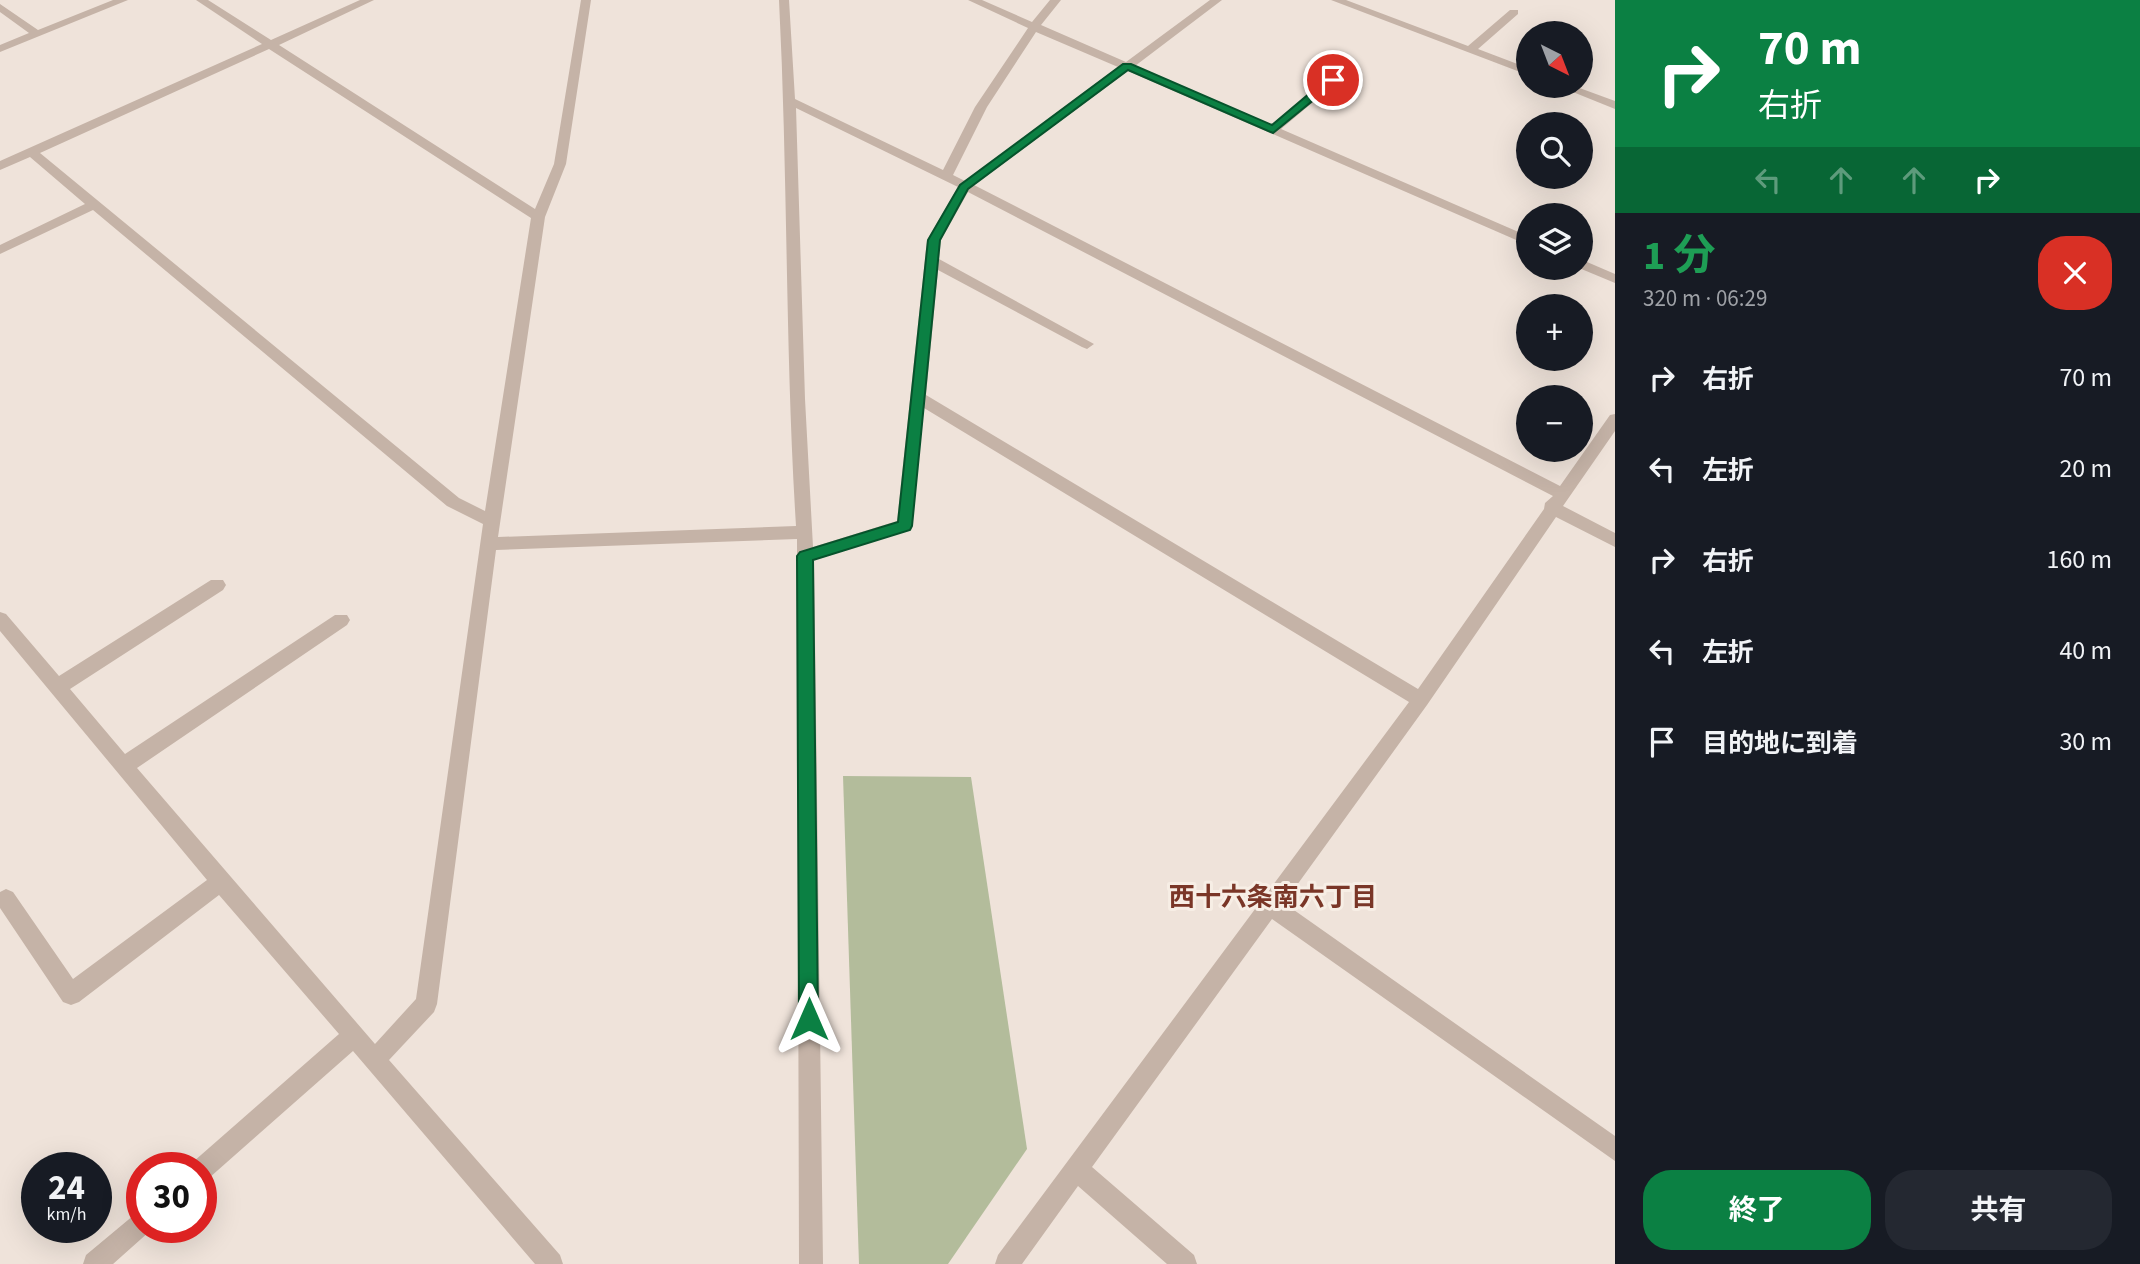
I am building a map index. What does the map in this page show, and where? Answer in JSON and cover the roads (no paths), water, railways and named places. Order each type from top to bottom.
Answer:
[{"type":"street","points":[[0,49],[122,0]]},
{"type":"street","points":[[201,0],[538,218]]},
{"type":"street","points":[[0,166],[369,0]]},
{"type":"street","points":[[374,1061],[426,1004],[492,521],[538,218],[560,164],[586,0]]},
{"type":"street","points":[[785,0],[792,102],[796,430],[805,532],[811,1264]]},
{"type":"street","points":[[973,0],[1516,235]]},
{"type":"street","points":[[946,176],[961,141],[1034,25],[1056,0]]},
{"type":"street","points":[[805,556],[905,526],[934,240],[964,187],[1217,0]]},
{"type":"street","points":[[1336,0],[1516,67]]},
{"type":"street","points":[[0,7],[37,34]]},
{"type":"street","points":[[1470,50],[1514,12]]},
{"type":"street","points":[[1273,130],[1333,80]]},
{"type":"street","points":[[1593,97],[1615,105]]},
{"type":"street","points":[[792,102],[946,176],[1556,500],[1615,541]]},
{"type":"street","points":[[31,152],[453,502],[492,521]]},
{"type":"street","points":[[0,250],[93,205]]},
{"type":"street","points":[[932,261],[1087,344]]},
{"type":"street","points":[[1593,269],[1615,279]]},
{"type":"street","points":[[918,397],[1421,700]]},
{"type":"street","points":[[1007,1264],[1421,700],[1556,500],[1615,419]]},
{"type":"street","points":[[490,544],[805,532]]},
{"type":"street","points":[[59,686],[217,585]]},
{"type":"street","points":[[0,619],[352,1037],[551,1264]]},
{"type":"street","points":[[125,765],[341,620]]},
{"type":"street","points":[[6,899],[71,994],[220,882]]},
{"type":"street","points":[[1270,905],[1615,1150]]},
{"type":"street","points":[[217,1156],[352,1037]]},
{"type":"street","points":[[1078,1170],[1185,1264]]},
{"type":"street","points":[[95,1264],[126,1237]]},
{"type":"district","name":"西十六条南六丁目","points":[[1273,897]]}]
